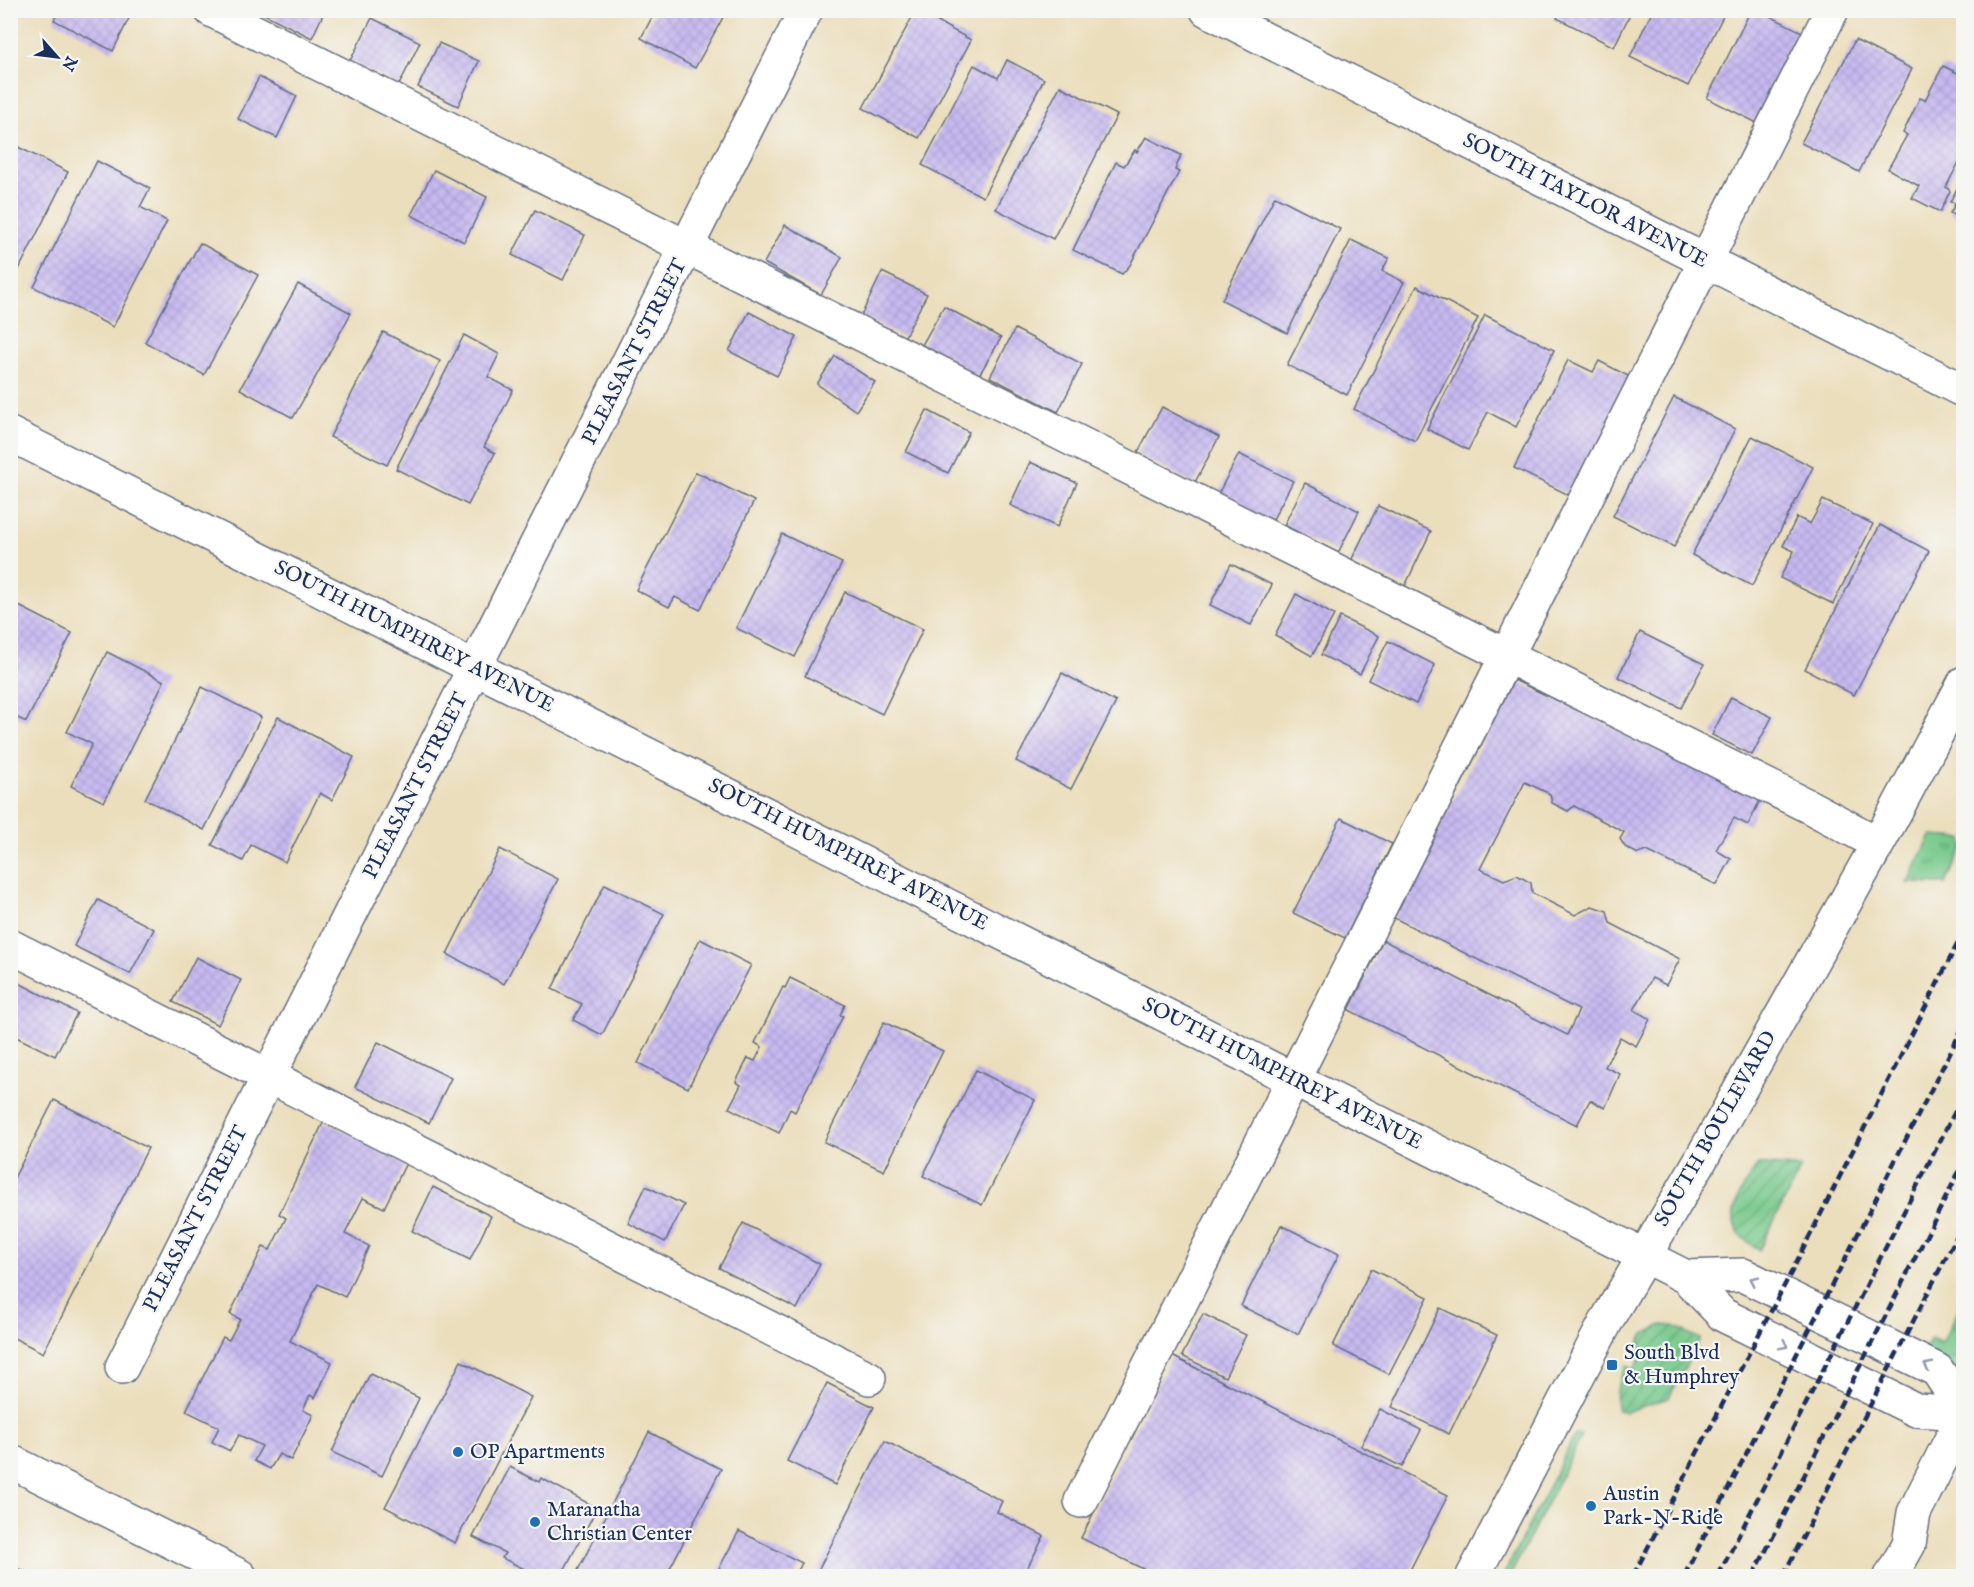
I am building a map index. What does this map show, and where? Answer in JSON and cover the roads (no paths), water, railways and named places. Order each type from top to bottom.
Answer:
[{"type":"street","points":[[211,10],[1810,807],[1877,843]]},
{"type":"street","name":"PLEASANT STREET","points":[[122,1367],[806,10]]},
{"type":"street","name":"SOUTH TAYLOR AVENUE","points":[[1207,10],[1964,391]]},
{"type":"street","points":[[1081,1501],[1833,10]]},
{"type":"street","name":"SOUTH HUMPHREY AVENUE","points":[[10,434],[1686,1277]]},
{"type":"street","name":"SOUTH BOULEVARD","points":[[1473,1576],[1570,1388],[1643,1256],[1700,1161],[1964,684]]},
{"type":"street","points":[[10,946],[869,1378]]},
{"type":"street","points":[[1686,1277],[1743,1275],[1937,1370],[1964,1413]]},
{"type":"street","points":[[1686,1277],[1723,1315],[1733,1321],[1916,1410],[1964,1413]]},
{"type":"street","points":[[1892,1576],[1909,1544],[1914,1513],[1964,1413]]},
{"type":"street","points":[[10,1461],[197,1567],[240,1576]]},
{"type":"railway","points":[[1633,1576],[1794,1267],[1964,931]]},
{"type":"railway","points":[[1684,1576],[1964,1025]]},
{"type":"railway","points":[[1718,1576],[1964,1094]]},
{"type":"railway","points":[[1753,1576],[1964,1162]]},
{"type":"railway","points":[[1783,1576],[1964,1222]]},
{"type":"place","name":"South Blvd & Humphrey","points":[[1612,1365]]},
{"type":"place","name":"OP Apartments","points":[[458,1452]]},
{"type":"place","name":"Austin Park-N-Ride","points":[[1591,1506]]},
{"type":"place","name":"Maranatha Christian Center","points":[[535,1522]]}]
